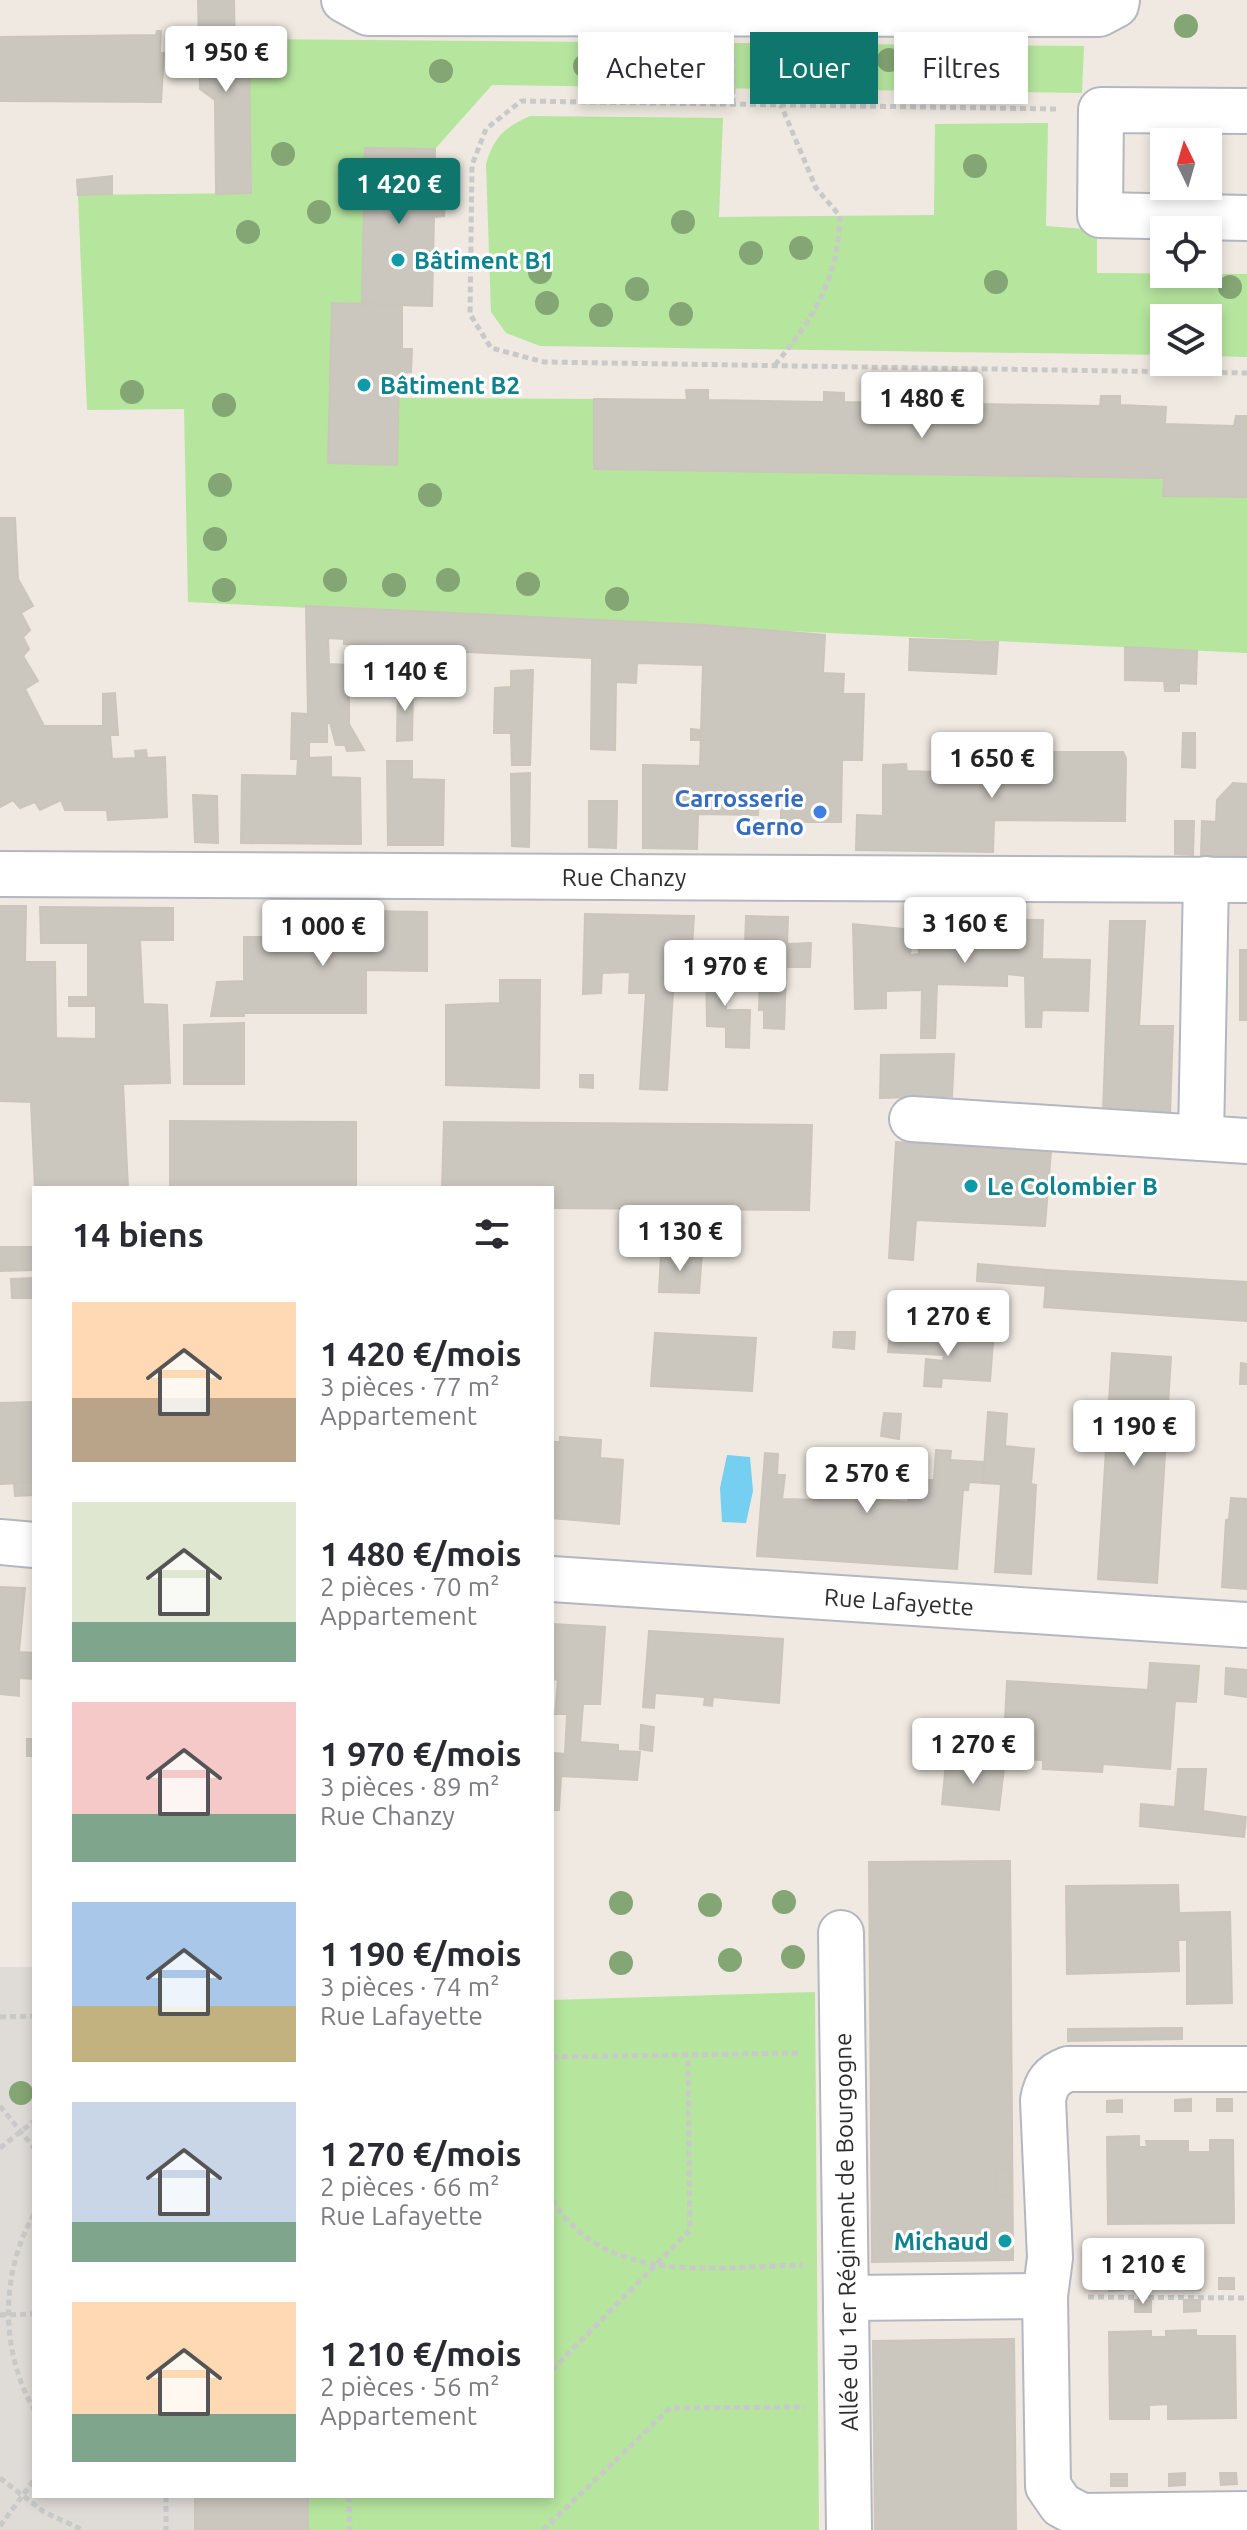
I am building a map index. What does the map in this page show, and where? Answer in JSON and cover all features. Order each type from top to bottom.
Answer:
[{"type":"street","points":[[344,0],[368,13],[493,7],[1108,7]]},
{"type":"street","points":[[1247,111],[1101,110],[1100,215],[1247,218]]},
{"type":"street","name":"Rue Chanzy","points":[[0,874],[1226,880]]},
{"type":"street","points":[[1201,1138],[1226,880]]},
{"type":"street","points":[[912,1119],[1247,1141]]},
{"type":"street","points":[[0,1542],[32,1545]]},
{"type":"street","name":"Rue Lafayette","points":[[554,1579],[1247,1625]]},
{"type":"street","name":"Allée du 1er Régiment de Bourgogne","points":[[841,1933],[845,2052],[849,2530]]},
{"type":"street","points":[[1247,2069],[1083,2067],[1056,2074],[1045,2086],[1043,2100],[1050,2258],[1045,2296],[1047,2475],[1054,2496],[1073,2512],[1092,2517],[1247,2514]]},
{"type":"street","points":[[848,2281],[1045,2296]]},
{"type":"path","points":[[1101,110],[521,101],[486,129],[472,165],[470,314],[491,348],[544,362],[1247,373]]},
{"type":"path","points":[[775,365],[814,317],[839,252],[840,216],[816,188],[781,105]]},
{"type":"path","points":[[0,2017],[32,2016]]},
{"type":"path","points":[[554,2057],[845,2052]]},
{"type":"path","points":[[554,2368],[656,2268],[690,2230],[688,2056]]},
{"type":"path","points":[[0,2106],[32,2146]]},
{"type":"path","points":[[0,2148],[32,2122]]},
{"type":"path","points":[[554,2203],[573,2228],[598,2244],[656,2268],[848,2281]]},
{"type":"path","points":[[32,2218],[7,2266],[1,2315],[8,2359],[32,2406]]},
{"type":"path","points":[[1108,2297],[1247,2298]]},
{"type":"path","points":[[1,2315],[32,2314]]},
{"type":"path","points":[[543,2530],[670,2408],[849,2407]]},
{"type":"path","points":[[0,2478],[44,2512],[83,2530]]},
{"type":"path","points":[[0,2526],[32,2482]]},
{"type":"path","points":[[166,2498],[166,2530]]},
{"type":"path","points":[[349,2498],[350,2530]]},
{"type":"green space","points":[[249,39],[578,42],[578,86],[492,85],[435,149],[366,148],[362,304],[332,304],[328,463],[397,465],[399,398],[594,399],[594,469],[1164,478],[1247,497],[1247,653],[188,602],[184,409],[87,410],[78,195],[251,193]]},
{"type":"green space","points":[[734,43],[750,43],[750,88],[734,88]]},
{"type":"green space","points":[[878,44],[894,44],[894,90],[878,90]]},
{"type":"green space","points":[[1028,46],[1084,46],[1082,93],[1028,92]]},
{"type":"green space","points":[[530,116],[723,118],[719,217],[934,215],[935,124],[1048,123],[1046,226],[1097,230],[1097,273],[1150,273],[1150,288],[1222,288],[1222,274],[1247,274],[1247,357],[1222,356],[1222,304],[1150,304],[1150,355],[540,346],[506,333],[491,312],[486,164],[502,134]]},
{"type":"green space","points":[[815,1992],[819,2530],[308,2530],[308,2498],[554,2498],[554,2000]]},
{"type":"shaded area","points":[[0,1967],[32,1967],[32,2498],[195,2498],[195,2530],[0,2530]]},
{"type":"water","points":[[727,1455],[750,1457],[753,1491],[746,1523],[722,1522],[720,1488]]},
{"type":"building","points":[[198,0],[234,0],[235,52],[249,51],[251,193],[216,194],[215,100],[200,89]]},
{"type":"building","points":[[157,31],[161,31],[160,53],[164,53],[161,102],[0,101],[0,37],[156,35]]},
{"type":"building","name":"Bâtiment B1","points":[[365,148],[435,149],[434,196],[445,197],[444,216],[434,217],[432,306],[362,304]]},
{"type":"building","points":[[112,176],[112,194],[78,195],[77,180]]},
{"type":"building","name":"Bâtiment B2","points":[[332,303],[402,305],[402,349],[412,349],[411,372],[399,373],[397,465],[328,463]]},
{"type":"building","points":[[686,390],[708,390],[708,400],[824,402],[824,392],[844,393],[844,402],[962,404],[961,395],[978,395],[978,404],[1100,406],[1101,396],[1120,396],[1120,405],[1166,407],[1165,424],[1234,426],[1236,416],[1247,416],[1247,497],[1163,496],[1164,478],[594,469],[594,399],[687,400]]},
{"type":"building","points":[[0,518],[15,518],[18,579],[33,606],[21,613],[30,630],[23,637],[29,649],[23,656],[38,681],[25,689],[44,726],[103,726],[103,694],[115,693],[118,735],[110,735],[112,759],[136,758],[135,751],[146,750],[147,758],[165,757],[167,817],[108,820],[107,810],[65,810],[61,800],[40,810],[35,802],[20,808],[13,800],[0,807]]},
{"type":"building","points":[[306,606],[704,625],[825,635],[823,673],[844,674],[843,694],[864,694],[862,760],[842,760],[841,822],[781,822],[781,793],[759,793],[758,815],[698,814],[697,849],[643,848],[643,765],[700,766],[703,665],[637,663],[636,683],[616,682],[615,750],[591,749],[592,658],[445,651],[443,674],[413,673],[413,647],[344,644],[344,639],[328,638],[329,664],[349,665],[349,724],[364,750],[347,751],[345,745],[336,745],[330,723],[327,723],[327,742],[309,742],[309,758],[331,757],[331,777],[360,778],[361,844],[241,843],[242,775],[297,776],[298,759],[291,759],[292,713],[308,714]]},
{"type":"building","points":[[910,639],[998,642],[996,674],[909,670]]},
{"type":"building","points":[[1125,647],[1197,651],[1196,684],[1179,683],[1179,691],[1165,691],[1164,681],[1125,680]]},
{"type":"building","points":[[533,670],[530,765],[512,765],[511,733],[494,733],[495,688],[511,687],[511,671]]},
{"type":"building","points":[[398,686],[413,687],[412,740],[397,741]]},
{"type":"building","points":[[691,729],[699,730],[699,740],[691,740]]},
{"type":"building","points":[[1183,733],[1195,733],[1195,768],[1182,767]]},
{"type":"building","points":[[995,752],[1123,752],[1126,758],[1125,821],[994,820],[993,852],[856,850],[857,815],[883,816],[883,765],[906,764],[907,771],[938,772],[938,764],[962,765],[961,772],[994,772]]},
{"type":"building","points":[[387,761],[412,761],[412,779],[444,780],[443,845],[388,845]]},
{"type":"building","points":[[530,773],[529,847],[512,846],[511,774]]},
{"type":"building","points":[[1233,783],[1247,784],[1247,855],[1201,855],[1202,821],[1216,822],[1217,800]]},
{"type":"building","points":[[193,795],[217,796],[218,843],[195,842]]},
{"type":"building","points":[[589,801],[617,801],[616,848],[589,847]]},
{"type":"building","points":[[1175,821],[1194,821],[1193,855],[1175,854]]},
{"type":"building","points":[[0,906],[26,906],[25,962],[55,962],[56,1038],[96,1039],[96,1006],[69,1006],[69,997],[88,997],[88,943],[41,943],[40,907],[173,908],[173,940],[140,940],[143,1004],[167,1005],[170,1083],[123,1084],[128,1186],[35,1186],[31,1102],[0,1101]]},
{"type":"building","points":[[366,911],[427,912],[427,971],[366,970],[366,1013],[211,1016],[217,982],[244,981],[244,937],[367,937]]},
{"type":"building","points":[[585,914],[694,916],[691,963],[678,964],[678,975],[674,975],[667,1090],[640,1089],[646,993],[629,993],[630,972],[602,973],[601,993],[583,994]]},
{"type":"building","points":[[746,916],[788,917],[784,1029],[764,1028],[764,1010],[759,1010],[760,974],[744,973]]},
{"type":"building","points":[[919,919],[1043,920],[1042,959],[1090,960],[1088,1011],[1042,1010],[1041,1027],[1026,1027],[1025,976],[1007,974],[1007,986],[937,984],[935,1038],[921,1038],[922,990],[886,991],[886,1008],[855,1009],[853,924],[913,930],[910,955],[919,954]]},
{"type":"building","points":[[1110,921],[1145,921],[1139,1026],[1173,1026],[1170,1115],[1103,1112]]},
{"type":"building","points":[[811,943],[810,967],[788,967],[788,944]]},
{"type":"building","points":[[1240,950],[1247,950],[1247,1020],[1240,1020]]},
{"type":"building","points":[[727,962],[726,1010],[750,1010],[749,1048],[726,1047],[726,1027],[707,1026],[706,963]]},
{"type":"building","points":[[500,980],[540,980],[539,1088],[446,1085],[446,1005],[500,1003]]},
{"type":"building","points":[[244,1023],[244,1084],[184,1084],[184,1025]]},
{"type":"building","points":[[954,1054],[952,1096],[880,1098],[881,1055]]},
{"type":"building","points":[[580,1075],[593,1075],[593,1088],[580,1087]]},
{"type":"building","points":[[170,1121],[356,1122],[356,1186],[170,1186]]},
{"type":"building","points":[[444,1122],[812,1125],[809,1210],[554,1208],[554,1186],[442,1186]]},
{"type":"building","name":"Le Colombier B","points":[[896,1142],[1051,1151],[1045,1226],[916,1220],[913,1260],[889,1258]]},
{"type":"building","points":[[0,1247],[32,1247],[32,1270],[0,1271]]},
{"type":"building","points":[[661,1253],[702,1253],[699,1293],[659,1292]]},
{"type":"building","points":[[978,1264],[1047,1270],[1046,1286],[977,1281]]},
{"type":"building","points":[[1047,1270],[1247,1282],[1247,1321],[1044,1307]]},
{"type":"building","points":[[32,1278],[32,1298],[12,1298],[11,1279]]},
{"type":"building","points":[[834,1332],[855,1332],[854,1349],[833,1347]]},
{"type":"building","points":[[655,1333],[756,1338],[752,1391],[651,1386]]},
{"type":"building","points":[[890,1335],[993,1342],[990,1381],[942,1378],[941,1387],[924,1386],[926,1359],[943,1361],[944,1355],[888,1352]]},
{"type":"building","points":[[1112,1353],[1171,1357],[1157,1583],[1098,1579]]},
{"type":"building","points":[[1241,1363],[1247,1364],[1247,1384],[1240,1384]]},
{"type":"building","points":[[32,1402],[32,1482],[0,1484],[0,1403]]},
{"type":"building","points":[[988,1412],[1007,1414],[1005,1446],[1034,1449],[1031,1484],[1036,1485],[1031,1574],[995,1572],[1001,1484],[983,1483]]},
{"type":"building","points":[[884,1413],[901,1414],[899,1439],[881,1436]]},
{"type":"building","points":[[560,1437],[601,1440],[600,1458],[623,1460],[619,1524],[554,1518],[554,1442],[560,1442]]},
{"type":"building","points":[[936,1450],[951,1451],[950,1460],[984,1462],[983,1483],[969,1482],[968,1490],[963,1490],[957,1569],[757,1556],[765,1453],[778,1454],[777,1475],[785,1475],[782,1499],[818,1500],[824,1453],[880,1457],[876,1500],[908,1502],[910,1485],[923,1486],[923,1480],[934,1480]]},
{"type":"building","points":[[32,1482],[32,1495],[15,1496],[14,1483]]},
{"type":"building","points":[[1231,1498],[1247,1499],[1247,1589],[1222,1587],[1226,1520],[1229,1519]]},
{"type":"building","points":[[0,1587],[25,1588],[19,1652],[32,1653],[32,1679],[19,1678],[19,1696],[0,1694]]},
{"type":"building","points":[[554,1624],[605,1627],[600,1704],[583,1704],[580,1742],[618,1745],[618,1751],[640,1752],[637,1780],[561,1776],[559,1810],[554,1810],[554,1755],[565,1754],[567,1714],[555,1714],[558,1680],[554,1679]]},
{"type":"building","points":[[649,1631],[783,1639],[779,1703],[713,1697],[712,1706],[704,1705],[705,1697],[655,1693],[654,1708],[643,1707]]},
{"type":"building","points":[[1150,1663],[1199,1666],[1196,1702],[1175,1701],[1170,1769],[1103,1764],[1102,1772],[1043,1769],[1043,1760],[1003,1759],[1007,1681],[1148,1690]]},
{"type":"building","points":[[1226,1668],[1247,1670],[1247,1697],[1225,1694]]},
{"type":"building","points":[[641,1725],[654,1727],[652,1751],[640,1749]]},
{"type":"building","points":[[27,1739],[32,1739],[32,1756],[27,1756]]},
{"type":"building","points":[[946,1763],[1004,1768],[999,1810],[942,1804]]},
{"type":"building","points":[[1178,1769],[1206,1769],[1203,1811],[1246,1817],[1244,1837],[1140,1826],[1141,1804],[1175,1807]]},
{"type":"building","points":[[1010,1861],[1013,2260],[872,2262],[869,1862]]},
{"type":"building","points":[[1178,1885],[1179,1913],[1230,1912],[1232,2003],[1187,2004],[1187,1940],[1178,1940],[1179,1971],[1067,1974],[1066,1886]]},
{"type":"building","points":[[1182,2028],[1182,2039],[1068,2041],[1068,2029]]},
{"type":"building","points":[[1191,2099],[1191,2111],[1175,2111],[1175,2100]]},
{"type":"building","points":[[1217,2099],[1232,2099],[1232,2111],[1217,2111]]},
{"type":"building","points":[[1122,2100],[1122,2112],[1107,2112],[1107,2101]]},
{"type":"building","points":[[1139,2136],[1139,2147],[1147,2147],[1146,2141],[1188,2141],[1188,2152],[1210,2152],[1210,2140],[1233,2140],[1234,2223],[1108,2224],[1107,2137]]},
{"type":"building","points":[[996,2170],[1011,2170],[1011,2196],[997,2196]]},
{"type":"building","name":"Michaud","points":[[997,2234],[1012,2234],[1013,2260],[998,2260]]},
{"type":"building","points":[[1184,2278],[1200,2278],[1200,2290],[1184,2289]]},
{"type":"building","points":[[1219,2278],[1234,2278],[1234,2289],[1219,2289]]},
{"type":"building","points":[[1109,2279],[1124,2279],[1124,2290],[1109,2291]]},
{"type":"building","points":[[1135,2300],[1151,2301],[1151,2312],[1135,2312]]},
{"type":"building","points":[[1184,2300],[1200,2300],[1200,2311],[1184,2312]]},
{"type":"building","points":[[1196,2330],[1196,2336],[1235,2336],[1236,2418],[1168,2419],[1168,2404],[1149,2405],[1149,2419],[1110,2419],[1109,2332],[1151,2331],[1151,2337],[1166,2337],[1166,2331]]},
{"type":"building","points":[[1014,2339],[1016,2530],[875,2530],[873,2341]]},
{"type":"building","points":[[1185,2473],[1185,2485],[1169,2486],[1169,2474]]},
{"type":"building","points":[[1220,2473],[1236,2473],[1237,2484],[1221,2485]]},
{"type":"building","points":[[1111,2474],[1127,2474],[1127,2486],[1111,2486]]},
{"type":"building","points":[[195,2498],[308,2498],[308,2530],[195,2530]]},
{"type":"place","name":"Bâtiment B1","points":[[398,260]]},
{"type":"place","name":"Bâtiment B2","points":[[364,385]]},
{"type":"place","name":"Carrosserie Gerno","points":[[820,812]]},
{"type":"place","name":"Le Colombier B","points":[[971,1186]]},
{"type":"place","name":"Michaud","points":[[1005,2241]]}]
